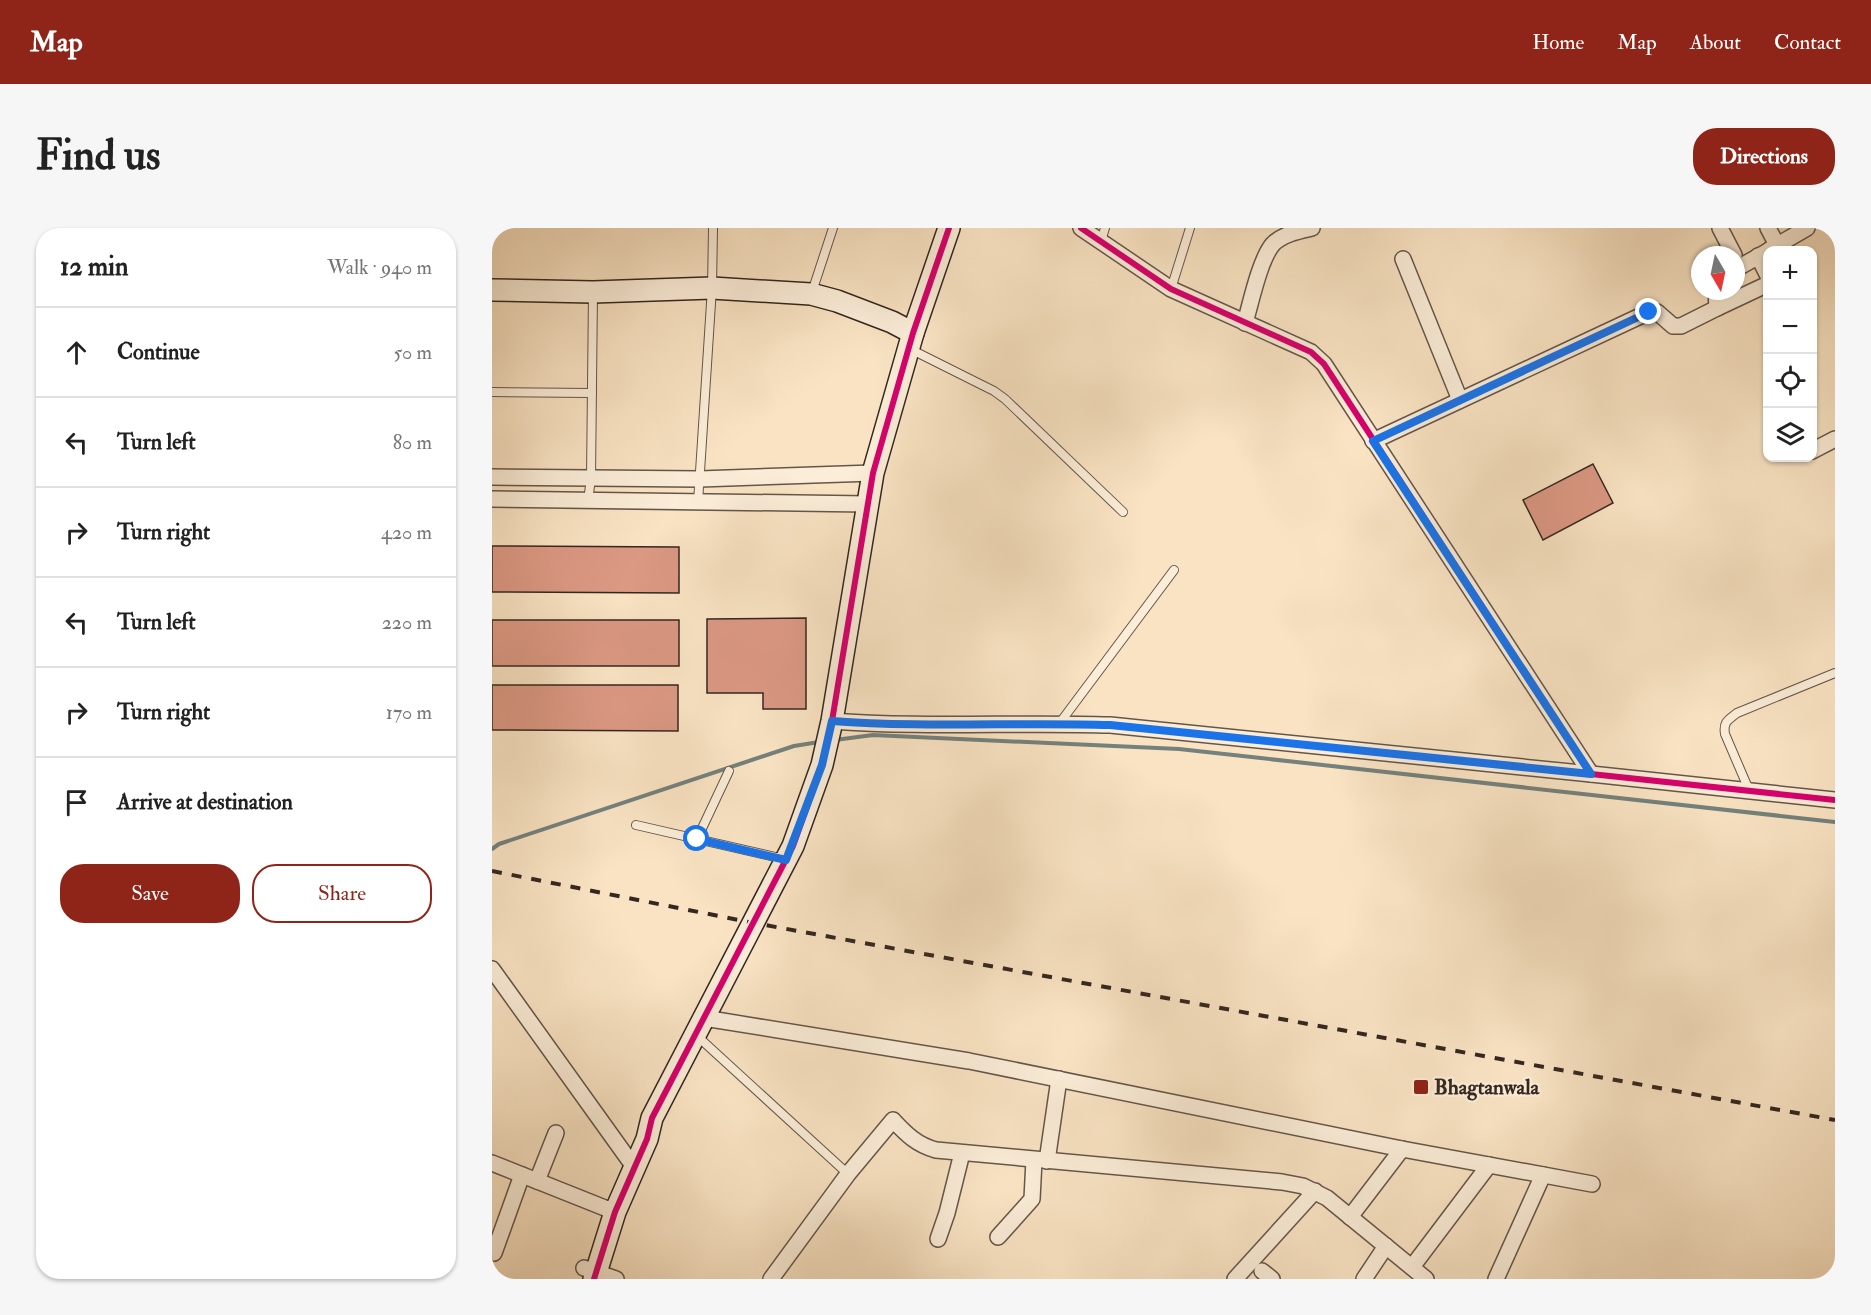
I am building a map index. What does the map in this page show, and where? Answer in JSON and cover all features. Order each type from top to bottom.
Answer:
[{"type":"street","points":[[616,1279],[589,1275],[610,1210],[630,1162],[648,1139],[652,1118],[786,860],[822,765],[831,724],[873,473],[911,341],[950,228]]},
{"type":"street","points":[[1081,228],[1103,235],[1171,289],[1317,357],[1331,372],[1373,441],[1591,774]]},
{"type":"street","points":[[1245,323],[1265,258],[1273,245],[1286,235],[1312,228]]},
{"type":"street","points":[[1720,228],[1729,246]]},
{"type":"street","points":[[1768,228],[1768,246]]},
{"type":"street","points":[[1776,246],[1807,228]]},
{"type":"street","points":[[1745,259],[1763,253]]},
{"type":"street","points":[[1403,259],[1460,400]]},
{"type":"street","points":[[492,290],[593,292],[712,288],[811,294],[837,301],[881,318],[911,341]]},
{"type":"street","points":[[1373,441],[1649,312],[1657,312],[1677,327],[1763,288]]},
{"type":"street","points":[[1717,300],[1718,308]]},
{"type":"street","points":[[1817,448],[1835,439]]},
{"type":"street","points":[[492,477],[700,479],[873,473]]},
{"type":"street","points":[[764,503],[765,477]]},
{"type":"street","points":[[492,499],[867,504]]},
{"type":"street","points":[[831,724],[1059,724],[1151,729],[1835,800]]},
{"type":"street","points":[[493,971],[630,1162]]},
{"type":"street","points":[[699,1026],[934,1055],[1402,1149],[1592,1184]]},
{"type":"street","points":[[998,1237],[1032,1199],[1059,1079]]},
{"type":"street","points":[[771,1279],[848,1174],[893,1120],[922,1146],[936,1150],[1282,1182],[1316,1191],[1426,1279]]},
{"type":"street","points":[[537,1181],[556,1133]]},
{"type":"street","points":[[1350,1217],[1402,1149]]},
{"type":"street","points":[[938,1239],[962,1153]]},
{"type":"street","points":[[492,1163],[610,1210]]},
{"type":"street","points":[[1412,1267],[1489,1165]]},
{"type":"street","points":[[494,1253],[522,1175]]},
{"type":"street","points":[[1496,1279],[1543,1175]]},
{"type":"street","points":[[1235,1279],[1316,1191]]},
{"type":"street","points":[[1364,1279],[1386,1246]]},
{"type":"lane","points":[[698,502],[712,288],[713,228]]},
{"type":"lane","points":[[811,294],[833,228]]},
{"type":"lane","points":[[1171,289],[1190,228]]},
{"type":"lane","points":[[588,501],[591,478],[593,292]]},
{"type":"lane","points":[[911,341],[1005,399],[1124,512]]},
{"type":"lane","points":[[492,392],[592,393]]},
{"type":"lane","points":[[1059,724],[1173,570]]},
{"type":"lane","points":[[1749,790],[1725,734],[1724,726],[1727,720],[1737,713],[1835,673]]},
{"type":"lane","points":[[697,839],[729,771]]},
{"type":"lane","points":[[636,825],[786,860]]},
{"type":"lane","points":[[699,1026],[848,1174]]},
{"type":"building","points":[[1593,464],[1613,503],[1543,540],[1523,500]]},
{"type":"building","points":[[492,546],[679,547],[679,593],[492,592]]},
{"type":"building","points":[[806,618],[806,709],[763,709],[763,693],[707,693],[707,619]]},
{"type":"building","points":[[492,620],[679,620],[679,666],[492,666]]},
{"type":"building","points":[[492,685],[678,685],[678,731],[492,730]]},
{"type":"waterway","points":[[835,740],[873,735],[1179,749],[1835,822]]},
{"type":"waterway","points":[[492,849],[499,844],[794,746],[819,742]]},
{"type":"railway","points":[[492,871],[754,923],[1835,1120]]},
{"type":"cycle path","points":[[594,1279],[615,1212],[647,1139],[652,1118],[793,846],[822,765],[832,721],[873,473],[913,333],[949,228]]},
{"type":"cycle path","points":[[1081,228],[1171,289],[1311,352],[1324,364],[1591,774],[1835,800]]},
{"type":"place","name":"Bhagtanwala","points":[[1421,1087]]},
{"type":"route","points":[[697,839],[786,860],[822,765],[832,721],[869,724],[1110,725],[1591,774],[1373,441],[1649,312]]}]
